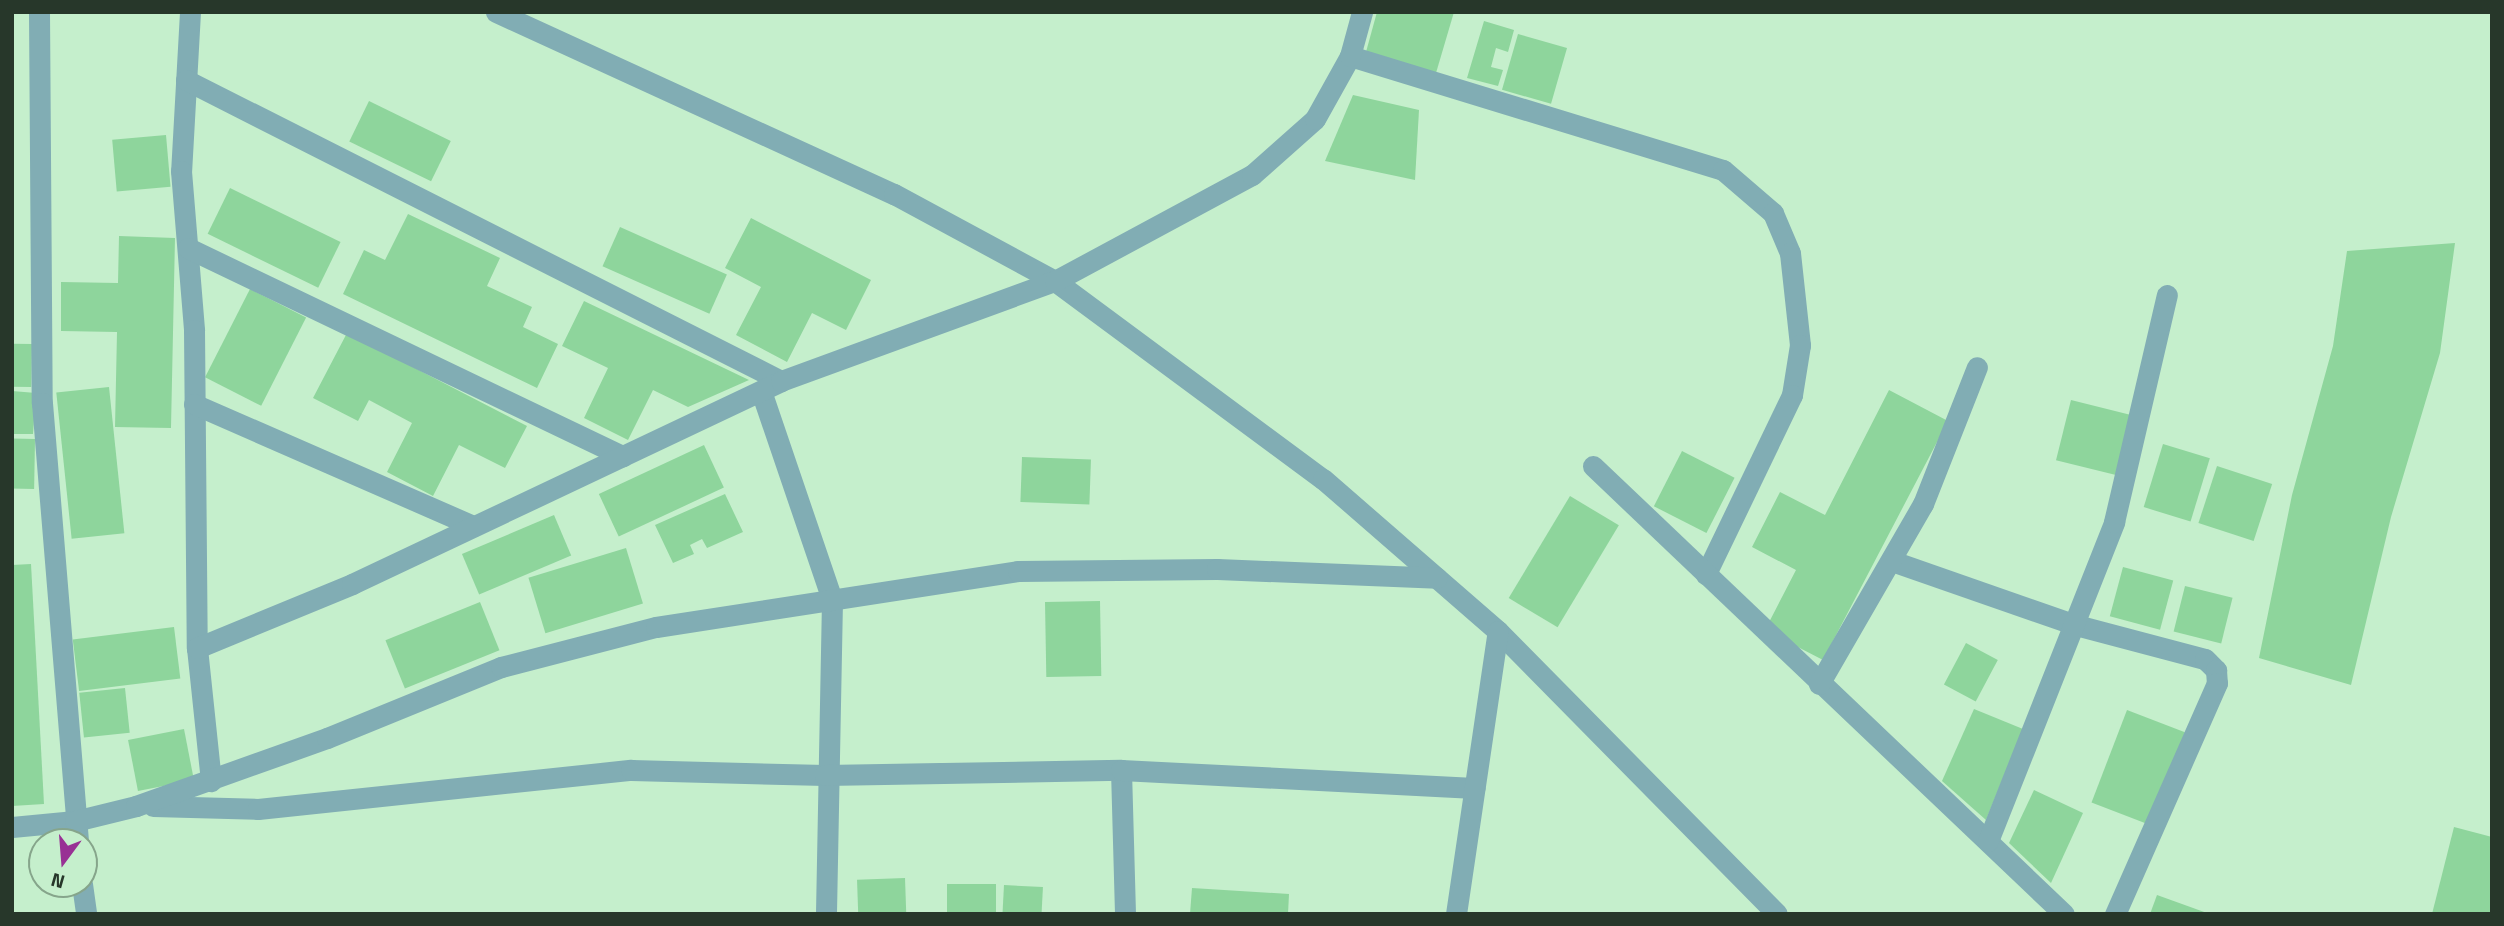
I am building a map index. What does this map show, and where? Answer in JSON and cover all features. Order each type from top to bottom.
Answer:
[{"type":"street","points":[[39,12],[42,403],[76,828]]},
{"type":"street","points":[[190,12],[181,171],[188,248],[194,404],[197,648],[211,781]]},
{"type":"street","points":[[496,12],[894,194],[1055,281],[1323,478],[1498,631],[1777,914]]},
{"type":"street","points":[[197,648],[352,584],[781,381],[1055,281],[1252,175],[1315,119],[1350,56],[1362,12]]},
{"type":"street","points":[[1350,56],[1723,170],[1773,213],[1790,253],[1800,345],[1792,395],[1706,574]]},
{"type":"street","points":[[186,80],[781,381]]},
{"type":"street","points":[[188,248],[623,456]]},
{"type":"street","points":[[1988,841],[2076,625],[2114,522],[2167,295]]},
{"type":"street","points":[[1819,684],[1923,504],[1977,367]]},
{"type":"street","points":[[761,391],[832,600],[825,775],[826,914]]},
{"type":"street","points":[[194,404],[473,526]]},
{"type":"street","points":[[1593,466],[1819,684],[2064,914]]},
{"type":"street","points":[[1892,561],[2076,625],[2205,659],[2216,670],[2217,683],[2115,914]]},
{"type":"street","points":[[85,828],[136,806],[211,781],[501,667],[656,627],[1018,571],[1217,569],[1437,578]]},
{"type":"street","points":[[1456,914],[1498,631]]},
{"type":"street","points":[[136,806],[258,809],[631,770],[825,775],[1121,770],[1475,788]]},
{"type":"street","points":[[1121,770],[1125,914]]},
{"type":"building","points":[[1377,12],[1454,12],[1436,73],[1366,52]]},
{"type":"building","points":[[1484,21],[1514,30],[1508,52],[1496,48],[1491,67],[1503,70],[1498,86],[1467,78]]},
{"type":"building","points":[[1518,34],[1567,48],[1551,104],[1502,90]]},
{"type":"building","points":[[1353,95],[1419,110],[1415,180],[1325,161]]},
{"type":"building","points":[[369,101],[451,141],[431,181],[349,141]]},
{"type":"building","points":[[166,135],[171,187],[117,192],[112,140]]},
{"type":"building","points":[[230,188],[341,242],[318,288],[208,234]]},
{"type":"building","points":[[408,214],[500,258],[487,286],[532,307],[523,327],[558,344],[537,388],[343,294],[364,250],[385,260]]},
{"type":"building","points":[[751,218],[871,280],[846,330],[812,313],[787,362],[736,335],[761,287],[725,268]]},
{"type":"building","points":[[620,227],[727,275],[709,314],[603,266]]},
{"type":"building","points":[[119,236],[175,238],[171,428],[115,427],[117,332],[61,331],[61,282],[118,283]]},
{"type":"building","points":[[2455,243],[2440,353],[2391,517],[2351,685],[2259,658],[2292,495],[2333,346],[2347,251]]},
{"type":"building","points":[[250,289],[306,318],[261,406],[205,377]]},
{"type":"building","points":[[584,301],[749,380],[688,407],[653,390],[628,440],[584,418],[608,368],[562,346]]},
{"type":"building","points":[[347,333],[527,426],[505,468],[459,445],[433,496],[387,472],[412,423],[369,400],[358,421],[313,398]]},
{"type":"building","points":[[12,344],[32,344],[31,387],[12,387]]},
{"type":"building","points":[[109,387],[124,533],[72,539],[56,393]]},
{"type":"building","points":[[1889,390],[1948,421],[1823,660],[1765,630],[1796,570],[1752,547],[1780,492],[1825,515]]},
{"type":"building","points":[[12,391],[36,393],[33,434],[12,434]]},
{"type":"building","points":[[2071,400],[2136,416],[2121,476],[2056,460]]},
{"type":"building","points":[[12,439],[35,439],[34,489],[12,489]]},
{"type":"building","points":[[2163,444],[2210,458],[2191,521],[2144,507]]},
{"type":"building","points":[[704,445],[724,488],[619,537],[599,494]]},
{"type":"building","points":[[1682,451],[1735,478],[1706,533],[1654,506]]},
{"type":"building","points":[[1022,457],[1091,459],[1089,504],[1020,502]]},
{"type":"building","points":[[2217,466],[2272,484],[2254,541],[2198,523]]},
{"type":"building","points":[[725,494],[743,532],[707,548],[702,539],[690,545],[694,554],[673,563],[655,525]]},
{"type":"building","points":[[1570,496],[1619,525],[1558,627],[1509,598]]},
{"type":"building","points":[[554,515],[571,556],[479,595],[462,554]]},
{"type":"building","points":[[626,548],[643,603],[545,633],[528,578]]},
{"type":"building","points":[[31,564],[44,804],[12,806],[12,565]]},
{"type":"building","points":[[2123,567],[2173,580],[2160,630],[2110,616]]},
{"type":"building","points":[[2185,586],[2233,598],[2221,643],[2174,632]]},
{"type":"building","points":[[1100,601],[1101,676],[1046,677],[1045,602]]},
{"type":"building","points":[[480,602],[499,650],[405,688],[385,640]]},
{"type":"building","points":[[174,627],[180,679],[79,691],[73,639]]},
{"type":"building","points":[[1966,643],[1998,660],[1976,701],[1944,684]]},
{"type":"building","points":[[125,688],[130,733],[84,738],[79,693]]},
{"type":"building","points":[[1974,709],[2023,729],[1986,820],[1942,781]]},
{"type":"building","points":[[2127,710],[2185,732],[2149,825],[2092,802]]},
{"type":"building","points":[[184,729],[194,780],[138,791],[128,740]]},
{"type":"building","points":[[2034,790],[2083,813],[2051,883],[2009,843]]},
{"type":"building","points":[[2454,827],[2492,837],[2492,914],[2432,914]]},
{"type":"building","points":[[905,878],[906,914],[858,914],[857,880]]},
{"type":"building","points":[[947,884],[996,884],[996,914],[947,914]]},
{"type":"building","points":[[1004,885],[1043,887],[1042,914],[1002,914]]},
{"type":"building","points":[[1192,888],[1289,894],[1288,914],[1190,914]]},
{"type":"building","points":[[2157,895],[2207,913],[2207,914],[2150,914]]}]
